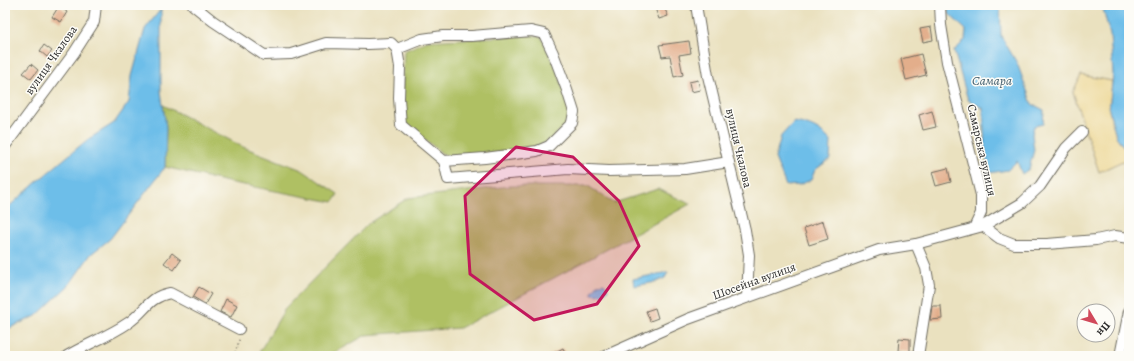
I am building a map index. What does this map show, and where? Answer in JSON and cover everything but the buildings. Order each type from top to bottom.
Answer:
[{"type":"street","name":"вулиця Чкалова","points":[[5,146],[94,22],[96,5]]},
{"type":"street","points":[[194,5],[213,21],[264,55],[291,54],[326,43],[391,43],[397,49],[400,67],[399,98],[401,125],[444,161],[448,179],[568,169],[609,171],[685,169],[729,162]]},
{"type":"street","name":"вулиця Чкалова","points":[[696,5],[708,76],[729,162],[749,255],[747,297]]},
{"type":"street","name":"Самарська вулиця","points":[[940,5],[941,25],[947,62],[981,195],[979,227]]},
{"type":"street","points":[[397,49],[422,39],[443,36],[472,36],[531,31],[544,34],[553,53],[574,112],[572,123],[549,146],[537,151],[485,158],[444,161]]},
{"type":"street","name":"Шосейна вулиця","points":[[604,356],[688,319],[879,250],[916,244],[979,227],[1022,203],[1040,186],[1066,148],[1082,132]]},
{"type":"street","points":[[979,227],[1014,244],[1047,244],[1096,240],[1115,236],[1129,238]]},
{"type":"street","points":[[916,244],[926,268],[929,285],[918,356]]},
{"type":"street","points":[[67,356],[129,323],[150,302],[160,295],[170,293],[239,329]]},
{"type":"street","points":[[1120,356],[1129,311]]},
{"type":"path","points":[[234,356],[240,338],[239,329]]},
{"type":"highlighted area","points":[[516,147],[573,157],[619,201],[639,246],[597,304],[534,320],[470,274],[465,196]]},
{"type":"green space","points":[[533,35],[542,38],[558,72],[570,113],[568,122],[551,139],[538,147],[497,153],[448,156],[443,154],[405,123],[402,96],[404,51],[427,41]]},
{"type":"green space","points":[[163,105],[243,147],[302,170],[338,194],[333,202],[223,181],[165,167],[166,127]]},
{"type":"green space","points":[[510,186],[588,186],[614,203],[658,189],[690,204],[460,328],[366,335],[329,356],[257,356],[286,307],[369,223],[408,198]]},
{"type":"sand","points":[[1081,75],[1112,81],[1109,110],[1116,136],[1129,155],[1129,158],[1099,172],[1073,92]]},
{"type":"water","name":"Самара","points":[[948,5],[1000,5],[1001,36],[1017,63],[1032,104],[1044,110],[1043,124],[1034,126],[1032,134],[1034,150],[1029,169],[1022,174],[1017,161],[1008,170],[989,173],[985,151],[983,108],[968,100],[954,51],[965,40],[966,30],[948,13]]},
{"type":"water","points":[[1102,5],[1129,5],[1129,155],[1116,136],[1109,110],[1113,74],[1110,35]]},
{"type":"water","points":[[161,9],[161,91],[166,127],[165,167],[110,239],[91,254],[69,285],[36,316],[5,330],[5,210],[87,140],[114,123],[129,102],[132,76],[145,29]]},
{"type":"water","points":[[794,122],[805,124],[814,128],[831,141],[830,159],[815,170],[811,180],[799,185],[786,186],[775,158],[781,136]]},
{"type":"water","points":[[668,272],[665,278],[656,282],[634,286],[633,279]]},
{"type":"water","points":[[604,283],[608,289],[605,293],[598,295],[591,294],[598,284]]}]
